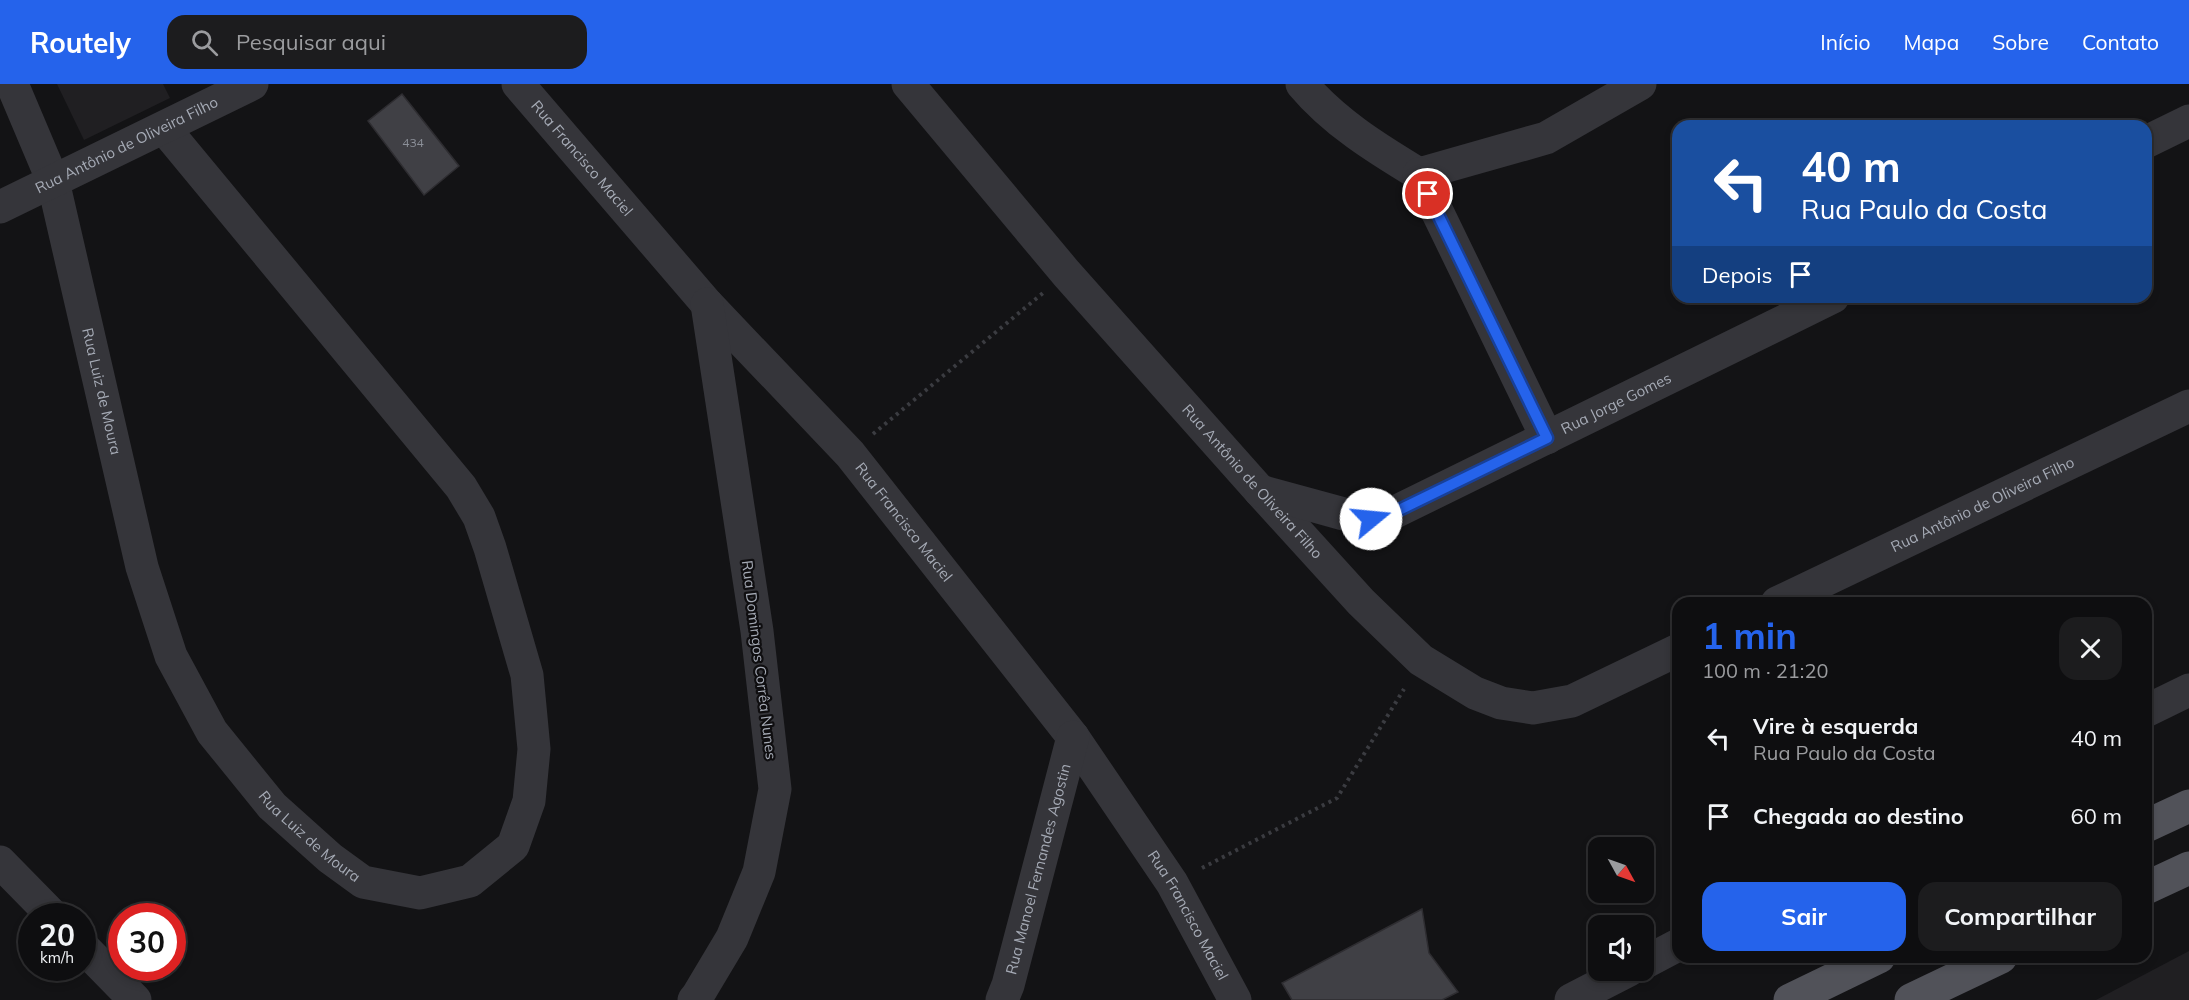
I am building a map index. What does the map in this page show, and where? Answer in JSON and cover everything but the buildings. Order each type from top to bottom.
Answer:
[{"type":"main road","points":[[2152,823],[2189,806]]},
{"type":"main road","points":[[2152,885],[2189,868]]},
{"type":"main road","points":[[1790,1000],[1867,963]]},
{"type":"main road","points":[[1911,1000],[1988,963]]},
{"type":"street","name":"Rua Luiz de Moura","points":[[12,84],[13,119],[53,181],[142,567],[171,656],[212,732],[273,806],[330,858],[363,882],[420,893],[470,881],[513,846],[529,801],[534,749],[527,675],[479,517],[461,487],[164,128]]},
{"type":"street","name":"Rua Antônio de Oliveira Filho","points":[[0,207],[252,84]]},
{"type":"street","name":"Rua Francisco Maciel","points":[[518,84],[706,304],[850,454],[1073,737],[1172,883],[1235,1000]]},
{"type":"street","name":"Rua Antônio de Oliveira Filho","points":[[908,84],[1066,273],[1260,491],[1361,602],[1421,660],[1475,693],[1501,703],[1533,708],[1572,701],[1672,653]]},
{"type":"street","points":[[1302,84],[1313,97],[1365,141],[1419,174],[1547,438]]},
{"type":"street","points":[[1419,174],[1546,138],[1640,84]]},
{"type":"street","points":[[2152,139],[2189,121]]},
{"type":"street","name":"Rua Jorge Gomes","points":[[1260,491],[1351,516],[1371,519],[1395,512],[1821,303]]},
{"type":"street","name":"Rua Domingos Corrêa Nunes","points":[[694,1000],[732,938],[759,872],[775,789],[757,631],[706,304]]},
{"type":"street","name":"Rua Antônio de Oliveira Filho","points":[[1790,597],[2189,406]]},
{"type":"street","points":[[2152,708],[2189,690]]},
{"type":"street","name":"Rua Manoel Fernandes Agostin","points":[[1002,1000],[1008,986],[1073,737]]},
{"type":"street","points":[[1,865],[40,903]]},
{"type":"street","points":[[1654,958],[1672,948]]},
{"type":"street","points":[[96,960],[135,1000]]},
{"type":"street","points":[[1571,1000],[1608,981]]},
{"type":"path","points":[[850,454],[1066,273]]},
{"type":"path","points":[[1172,883],[1337,798],[1421,660]]},
{"type":"shaded area","points":[[57,84],[163,84],[170,98],[84,140]]},
{"type":"shaded area","points":[[2189,951],[2189,1000],[2096,1000]]},
{"type":"route","points":[[1371,519],[1395,512],[1547,438],[1428,194]]}]
